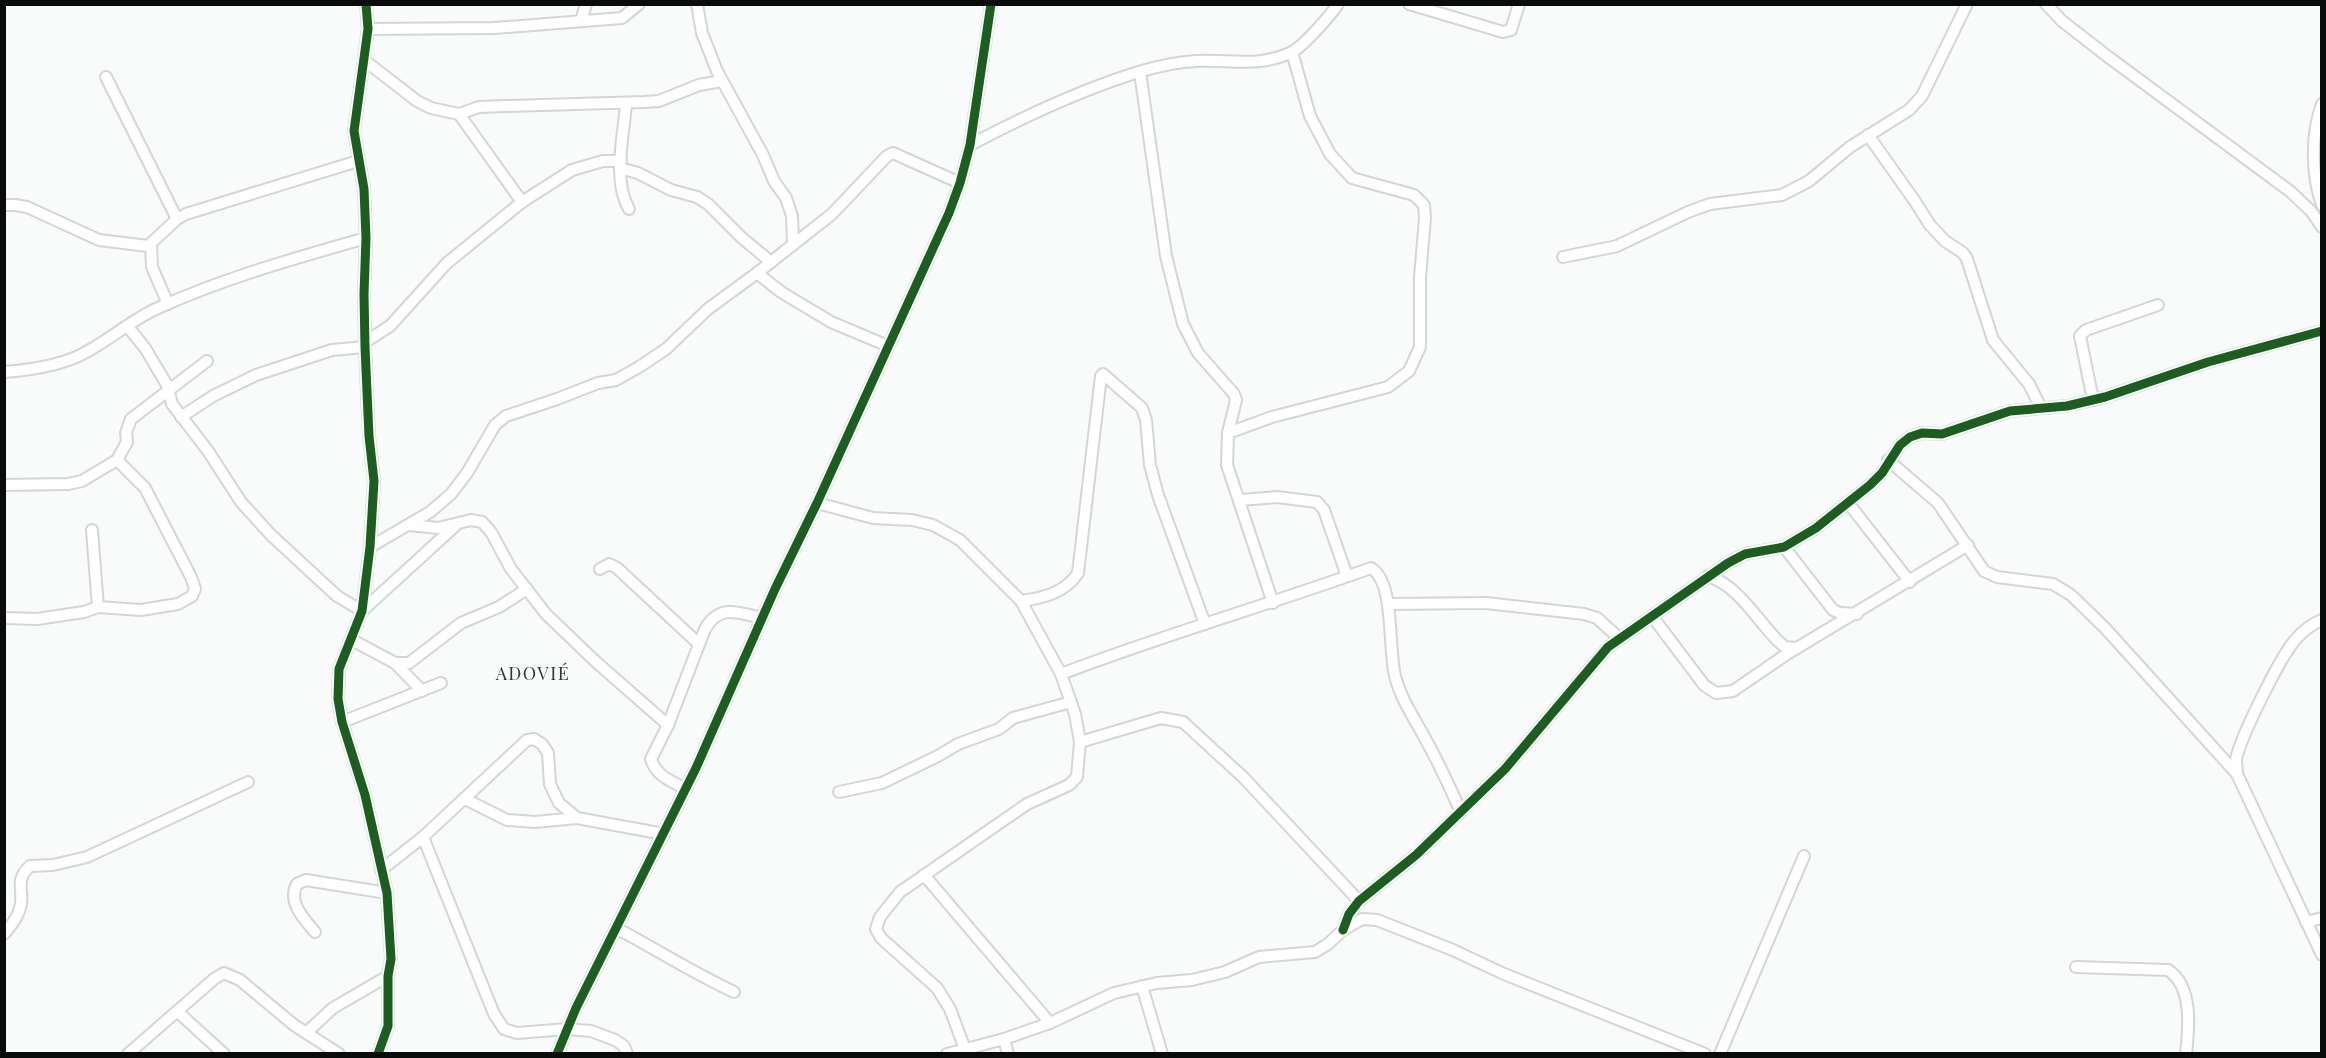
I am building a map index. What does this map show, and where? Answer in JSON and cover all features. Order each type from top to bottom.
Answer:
[{"type":"street","points":[[366,4],[368,29],[354,131],[364,189],[365,344],[369,436],[374,481],[370,547],[362,611],[339,669],[338,699],[342,722],[365,795],[387,893],[392,959],[388,976],[388,1026],[378,1053]]},
{"type":"street","points":[[581,21],[586,4]]},
{"type":"street","points":[[368,29],[494,28],[622,18],[639,4]]},
{"type":"street","points":[[697,4],[709,55],[763,155],[774,181],[786,198],[792,216],[793,245]]},
{"type":"street","points":[[557,1053],[616,928],[686,789],[762,618],[818,503],[950,213],[970,145],[991,4]]},
{"type":"street","points":[[970,145],[1075,94],[1140,72],[1166,65],[1196,61],[1258,63],[1292,52],[1338,4]]},
{"type":"street","points":[[1409,4],[1503,32],[1511,30],[1519,4]]},
{"type":"street","points":[[1563,257],[1617,246],[1710,204],[1782,195],[1809,181],[1850,147],[1909,110],[1922,96],[1967,4]]},
{"type":"street","points":[[2046,4],[2062,21],[2107,56],[2291,192],[2311,211],[2322,227]]},
{"type":"street","points":[[1228,433],[1272,417],[1388,387],[1409,371],[1420,347],[1420,277],[1424,205],[1414,195],[1352,178],[1330,154],[1310,116],[1292,52]]},
{"type":"street","points":[[364,60],[417,101],[431,108],[459,114],[479,108],[504,106],[659,101],[692,87],[722,81]]},
{"type":"street","points":[[1140,72],[1166,255],[1188,336],[1198,353],[1234,394],[1235,406],[1228,433],[1227,465],[1273,603]]},
{"type":"street","points":[[106,77],[177,219]]},
{"type":"street","points":[[626,103],[620,164],[622,194],[628,209]]},
{"type":"street","points":[[2322,104],[2316,122],[2318,148],[2314,172],[2322,205]]},
{"type":"street","points":[[459,114],[522,202]]},
{"type":"street","points":[[1868,135],[1930,225],[1967,259],[1993,340],[2029,384],[2041,408]]},
{"type":"street","points":[[370,547],[430,512],[451,494],[467,473],[495,425],[506,416],[598,383],[616,380],[639,368],[666,349],[708,309],[793,245],[847,200],[887,156],[893,153],[960,183]]},
{"type":"street","points":[[4,206],[27,207],[99,240],[148,246],[177,219],[216,204],[358,161]]},
{"type":"street","points":[[181,417],[213,396],[256,375],[332,350],[365,344],[390,326],[447,263],[522,202],[572,170],[603,161],[620,164],[671,190],[697,197],[708,204],[748,244],[771,262]]},
{"type":"street","points":[[4,372],[35,370],[86,353],[142,316],[168,304],[256,271],[366,238]]},
{"type":"street","points":[[151,244],[152,267],[168,304]]},
{"type":"street","points":[[757,273],[781,292],[831,322],[888,346]]},
{"type":"street","points":[[2093,400],[2080,336],[2086,330],[2158,305]]},
{"type":"street","points":[[128,327],[145,348],[167,385],[172,404],[208,451],[241,502],[271,535],[337,596],[362,611]]},
{"type":"street","points":[[1343,930],[1349,914],[1359,901],[1416,855],[1505,769],[1608,647],[1708,576],[1745,554],[1784,547],[1816,528],[1849,504],[1882,473],[1888,460],[1910,436],[1922,433],[1942,434],[2010,411],[2067,406],[2093,400],[2208,362],[2322,331]]},
{"type":"street","points":[[4,485],[68,484],[82,481],[117,460],[127,441],[126,433],[131,419],[207,361]]},
{"type":"street","points":[[1021,601],[1044,598],[1071,584],[1078,573],[1093,432],[1103,374],[1142,408],[1146,420],[1150,465],[1158,495],[1205,624]]},
{"type":"street","points":[[4,618],[37,619],[84,612],[98,607],[141,610],[178,604],[192,596],[195,589],[145,488],[117,460]]},
{"type":"street","points":[[1888,460],[1938,503],[1984,571],[1997,577],[2053,584],[2071,595],[2105,628],[2237,774],[2322,955]]},
{"type":"street","points":[[1240,500],[1277,497],[1317,502],[1324,510],[1347,576]]},
{"type":"street","points":[[818,503],[873,518],[912,520],[933,525],[960,540],[1021,601],[1061,674],[1071,702],[1080,742],[1077,777],[1069,785],[1027,804],[900,892],[889,903],[876,929],[888,945],[937,988],[950,1009],[965,1049]]},
{"type":"street","points":[[1849,504],[1910,582]]},
{"type":"street","points":[[409,525],[438,528],[455,526],[471,520],[482,522],[491,532],[512,569],[554,622],[595,662],[668,725]]},
{"type":"street","points":[[362,611],[455,526]]},
{"type":"street","points":[[92,530],[98,607]]},
{"type":"street","points":[[1652,616],[1704,685],[1716,693],[1732,691],[1797,648],[1857,614],[1968,545]]},
{"type":"street","points":[[1784,547],[1833,610],[1840,613],[1857,614]]},
{"type":"street","points":[[600,569],[609,564],[617,568],[699,644]]},
{"type":"street","points":[[1061,674],[1138,644],[1273,603],[1371,568],[1382,578],[1389,604],[1390,643],[1395,676],[1404,701],[1439,763],[1461,812]]},
{"type":"street","points":[[1708,576],[1721,580],[1732,589],[1785,647],[1797,648]]},
{"type":"street","points":[[395,663],[409,663],[461,623],[499,607],[527,589]]},
{"type":"street","points":[[1389,604],[1486,603],[1584,614],[1597,618],[1619,638]]},
{"type":"street","points":[[686,789],[654,769],[651,759],[668,725],[699,644],[710,620],[724,612],[731,611],[762,618]]},
{"type":"street","points":[[2237,774],[2236,760],[2248,727],[2273,679],[2295,640],[2314,623],[2322,620]]},
{"type":"street","points":[[352,640],[395,663],[422,690]]},
{"type":"street","points":[[342,722],[441,683]]},
{"type":"street","points":[[839,792],[882,783],[958,744],[999,729],[1013,718],[1071,702]]},
{"type":"street","points":[[1080,742],[1161,718],[1183,722],[1243,777],[1359,901]]},
{"type":"street","points":[[381,870],[423,837],[527,740],[534,739],[542,744],[548,753],[550,784],[559,803],[576,818]]},
{"type":"street","points":[[4,934],[17,916],[21,904],[20,882],[24,872],[30,866],[53,865],[87,857],[248,782]]},
{"type":"street","points":[[465,799],[507,820],[535,822],[576,818],[664,834]]},
{"type":"street","points":[[423,837],[494,1014],[504,1029],[517,1033],[567,1029],[591,1031],[615,1040],[624,1046],[627,1053]]},
{"type":"street","points":[[1720,1053],[1804,855]]},
{"type":"street","points":[[924,875],[1050,1023]]},
{"type":"street","points":[[315,932],[297,910],[294,890],[297,884],[306,880],[387,893]]},
{"type":"street","points":[[2306,922],[2322,918]]},
{"type":"street","points":[[947,1053],[1004,1039],[1050,1023],[1114,993],[1225,972],[1259,957],[1315,952],[1343,930],[1362,919],[1377,920],[1453,950],[1504,974],[1705,1053]]},
{"type":"street","points":[[616,928],[662,952],[700,977],[734,992]]},
{"type":"street","points":[[2076,967],[2168,970],[2176,976],[2184,988],[2187,1004],[2186,1053]]},
{"type":"street","points":[[128,1053],[224,973],[240,980],[294,1025],[339,1053]]},
{"type":"street","points":[[306,1033],[333,1008],[388,976]]},
{"type":"street","points":[[1142,986],[1162,1053]]},
{"type":"street","points":[[177,1012],[224,1053]]},
{"type":"street","points":[[1004,1039],[1008,1053]]},
{"type":"cycle path","points":[[366,4],[368,29],[354,131],[364,189],[365,347],[369,436],[374,481],[370,547],[362,611],[339,669],[338,699],[342,722],[365,795],[387,893],[391,959],[388,976],[388,1026],[378,1054]]},
{"type":"cycle path","points":[[557,1054],[576,1008],[696,768],[775,589],[817,503],[949,213],[970,145],[991,4]]},
{"type":"cycle path","points":[[1343,930],[1349,914],[1359,901],[1416,855],[1505,769],[1608,647],[1728,563],[1745,554],[1784,547],[1816,528],[1870,485],[1882,473],[1900,445],[1910,437],[1922,433],[1942,434],[2010,411],[2067,406],[2105,397],[2208,362],[2322,331]]},
{"type":"district","name":"ADOVIÉ","points":[[533,674]]}]
